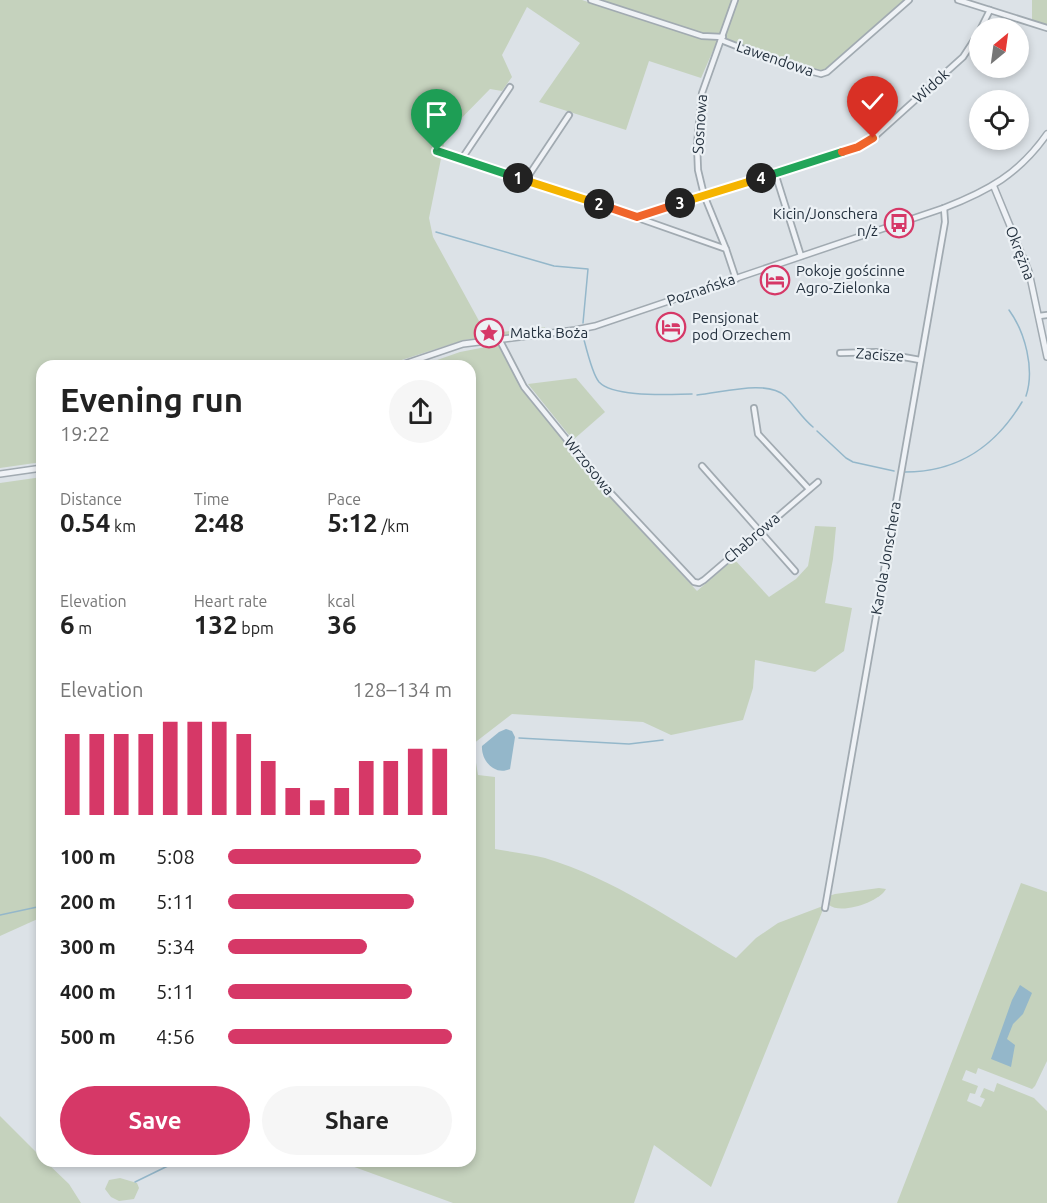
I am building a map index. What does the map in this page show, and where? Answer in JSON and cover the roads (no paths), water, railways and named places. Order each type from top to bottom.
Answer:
[{"type":"street","name":"Lawendowa","points":[[591,0],[702,36],[722,38],[777,62],[821,74],[827,72],[909,0]]},
{"type":"street","name":"Sosnowa","points":[[735,0],[705,80],[699,107],[697,158],[704,195],[736,279]]},
{"type":"street","points":[[958,0],[1047,28]]},
{"type":"street","name":"Widok","points":[[986,18],[990,10]]},
{"type":"street","name":"Widok","points":[[637,217],[858,147],[873,138],[963,57],[969,47]]},
{"type":"street","points":[[461,160],[510,87]]},
{"type":"street","points":[[525,181],[569,115]]},
{"type":"street","name":"Poznańska","points":[[414,360],[453,346],[591,327],[944,208],[994,187],[1018,168],[1047,134]]},
{"type":"street","points":[[437,151],[726,249]]},
{"type":"street","points":[[775,173],[801,256]]},
{"type":"street","name":"Okrężna","points":[[994,187],[1026,262],[1040,316],[1047,357]]},
{"type":"street","name":"Karola Jonschera","points":[[825,908],[945,222],[944,208]]},
{"type":"street","points":[[1040,316],[1047,315]]},
{"type":"street","name":"Wrzosowa","points":[[499,339],[524,387],[607,489],[694,582]]},
{"type":"street","name":"Zacisze","points":[[840,353],[876,352],[920,360]]},
{"type":"street","points":[[754,408],[758,434],[809,489]]},
{"type":"street","points":[[702,466],[795,571]]},
{"type":"street","points":[[0,474],[36,469]]},
{"type":"street","name":"Chabrowa","points":[[694,582],[699,583],[704,580],[818,482]]},
{"type":"water","points":[[506,729],[512,731],[515,737],[510,769],[504,771],[494,769],[486,762],[482,746]]},
{"type":"water","points":[[1020,985],[1032,993],[1023,1014],[1013,1024],[1007,1039],[1015,1045],[1011,1067],[991,1059],[1012,1000]]},
{"type":"waterway","points":[[436,232],[554,266],[588,269],[583,323]]},
{"type":"waterway","points":[[1009,310],[1020,329],[1027,351],[1029,385],[1026,396]]},
{"type":"waterway","points":[[583,336],[594,373],[599,382],[606,387],[629,393],[692,394]]},
{"type":"waterway","points":[[697,395],[743,388],[767,388],[785,396],[813,427]]},
{"type":"waterway","points":[[905,472],[942,467],[973,454],[1000,432],[1022,402]]},
{"type":"waterway","points":[[817,431],[853,462],[894,471]]},
{"type":"waterway","points":[[519,738],[629,744],[663,740]]},
{"type":"waterway","points":[[0,915],[36,907]]},
{"type":"waterway","points":[[135,1182],[166,1167]]},
{"type":"place","name":"Kicin/Jonschera n/ż","points":[[899,223]]},
{"type":"place","name":"Pokoje gościnne Agro-Zielonka","points":[[775,280]]},
{"type":"place","name":"Pensjonat pod Orzechem","points":[[671,327]]},
{"type":"place","name":"Matka Boża","points":[[489,333]]}]
